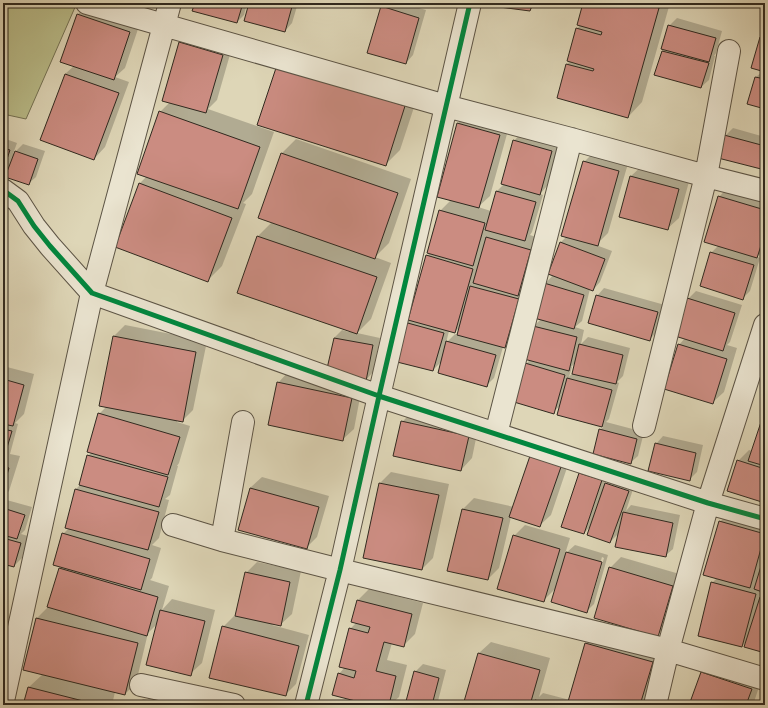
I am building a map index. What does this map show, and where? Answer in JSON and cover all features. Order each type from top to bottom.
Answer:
[{"type":"street","points":[[87,3],[446,106],[571,138],[765,191]]},
{"type":"street","points":[[3,701],[92,293],[170,3]]},
{"type":"street","points":[[306,705],[340,570],[470,3]]},
{"type":"street","points":[[644,426],[706,176],[729,51]]},
{"type":"street","points":[[496,434],[571,138]]},
{"type":"street","points":[[3,190],[18,201],[34,226],[50,246],[92,293],[379,396],[708,503],[765,519]]},
{"type":"street","points":[[655,705],[668,650],[708,503],[765,325]]},
{"type":"street","points":[[222,540],[243,422]]},
{"type":"street","points":[[173,525],[222,540],[340,570],[668,650],[765,679]]},
{"type":"street","points":[[141,685],[234,705]]},
{"type":"green space","points":[[3,3],[67,3],[76,5],[26,119],[3,114]]},
{"type":"building","points":[[195,3],[243,3],[237,23],[192,11]]},
{"type":"building","points":[[249,3],[293,3],[285,32],[244,21]]},
{"type":"building","points":[[484,3],[533,3],[530,11],[484,5]]},
{"type":"building","points":[[583,3],[641,3],[659,8],[628,118],[557,98],[566,64],[593,71],[594,69],[567,61],[576,28],[601,35],[602,32],[577,25]]},
{"type":"building","points":[[381,6],[419,18],[406,64],[367,53]]},
{"type":"building","points":[[77,14],[130,32],[114,80],[60,62]]},
{"type":"building","points":[[668,25],[716,38],[709,62],[661,49]]},
{"type":"building","points":[[760,37],[765,39],[765,72],[751,68]]},
{"type":"building","points":[[179,42],[223,55],[206,113],[162,101]]},
{"type":"building","points":[[662,51],[709,63],[701,88],[654,75]]},
{"type":"building","points":[[277,65],[405,106],[386,166],[257,125]]},
{"type":"building","points":[[65,74],[119,93],[94,160],[40,140]]},
{"type":"building","points":[[755,77],[765,79],[765,109],[747,104]]},
{"type":"building","points":[[159,111],[260,147],[238,209],[137,174]]},
{"type":"building","points":[[457,123],[500,135],[479,208],[437,197]]},
{"type":"building","points":[[724,135],[765,146],[765,170],[718,158]]},
{"type":"building","points":[[513,140],[552,151],[540,195],[501,184]]},
{"type":"building","points":[[3,148],[10,150],[3,171]]},
{"type":"building","points":[[15,151],[38,159],[29,185],[5,177]]},
{"type":"building","points":[[281,153],[398,193],[375,259],[258,218]]},
{"type":"building","points":[[583,161],[619,171],[598,246],[561,236]]},
{"type":"building","points":[[630,176],[679,189],[668,230],[619,217]]},
{"type":"building","points":[[139,183],[232,218],[208,282],[115,247]]},
{"type":"building","points":[[496,191],[536,202],[525,241],[485,230]]},
{"type":"building","points":[[718,196],[765,210],[765,233],[757,258],[704,242]]},
{"type":"building","points":[[439,210],[485,223],[473,266],[427,253]]},
{"type":"building","points":[[257,236],[377,277],[357,334],[237,293]]},
{"type":"building","points":[[486,237],[531,250],[518,296],[473,283]]},
{"type":"building","points":[[560,242],[605,259],[593,291],[548,274]]},
{"type":"building","points":[[710,252],[754,265],[743,300],[700,286]]},
{"type":"building","points":[[426,255],[473,269],[455,333],[408,320]]},
{"type":"building","points":[[544,283],[584,295],[574,329],[534,318]]},
{"type":"building","points":[[470,286],[519,299],[505,348],[457,335]]},
{"type":"building","points":[[596,295],[658,312],[650,341],[588,323]]},
{"type":"building","points":[[687,298],[735,313],[723,351],[675,336]]},
{"type":"building","points":[[404,322],[444,333],[433,371],[393,361]]},
{"type":"building","points":[[533,326],[577,337],[569,371],[524,359]]},
{"type":"building","points":[[113,336],[196,352],[183,422],[99,406]]},
{"type":"building","points":[[334,338],[373,345],[366,381],[326,373]]},
{"type":"building","points":[[446,341],[496,355],[487,387],[438,373]]},
{"type":"building","points":[[579,344],[623,355],[616,384],[572,374]]},
{"type":"building","points":[[678,344],[727,359],[713,404],[664,389]]},
{"type":"building","points":[[525,363],[565,375],[554,414],[514,402]]},
{"type":"building","points":[[567,378],[612,390],[602,427],[557,415]]},
{"type":"building","points":[[3,379],[24,385],[13,426],[3,424]]},
{"type":"building","points":[[277,382],[352,398],[343,441],[268,425]]},
{"type":"building","points":[[98,413],[180,437],[168,475],[87,452]]},
{"type":"building","points":[[762,419],[765,420],[765,466],[748,461]]},
{"type":"building","points":[[401,421],[469,436],[461,471],[393,456]]},
{"type":"building","points":[[3,429],[12,431],[3,461]]},
{"type":"building","points":[[599,429],[637,439],[631,464],[593,454]]},
{"type":"building","points":[[655,443],[696,453],[690,481],[648,471]]},
{"type":"building","points":[[531,453],[562,464],[540,527],[509,517]]},
{"type":"building","points":[[87,455],[168,477],[159,507],[79,485]]},
{"type":"building","points":[[737,460],[765,469],[765,503],[727,491]]},
{"type":"building","points":[[3,466],[9,468],[3,488]]},
{"type":"building","points":[[579,473],[602,480],[584,534],[561,527]]},
{"type":"building","points":[[379,483],[439,495],[422,570],[363,558]]},
{"type":"building","points":[[605,483],[629,491],[610,543],[587,535]]},
{"type":"building","points":[[250,488],[319,507],[307,549],[238,530]]},
{"type":"building","points":[[75,489],[159,512],[148,550],[65,528]]},
{"type":"building","points":[[3,508],[25,515],[17,539],[3,535]]},
{"type":"building","points":[[462,509],[503,518],[488,580],[447,571]]},
{"type":"building","points":[[623,512],[673,523],[666,557],[615,547]]},
{"type":"building","points":[[719,521],[765,534],[750,588],[703,575]]},
{"type":"building","points":[[62,533],[150,559],[141,590],[53,565]]},
{"type":"building","points":[[513,535],[560,549],[544,602],[497,589]]},
{"type":"building","points":[[3,538],[21,543],[14,567],[3,564]]},
{"type":"building","points":[[566,552],[602,562],[587,613],[551,602]]},
{"type":"building","points":[[765,553],[765,593],[754,589]]},
{"type":"building","points":[[609,567],[673,586],[658,637],[594,618]]},
{"type":"building","points":[[59,568],[158,597],[147,636],[47,607]]},
{"type":"building","points":[[245,572],[290,582],[281,626],[235,616]]},
{"type":"building","points":[[711,582],[756,594],[742,647],[698,636]]},
{"type":"building","points":[[760,597],[765,598],[765,653],[744,647]]},
{"type":"building","points":[[357,600],[412,614],[404,647],[384,642],[376,671],[396,676],[389,705],[371,705],[332,695],[338,673],[354,678],[356,671],[339,667],[349,628],[368,633],[370,627],[351,622]]},
{"type":"building","points":[[160,610],[205,621],[191,676],[146,665]]},
{"type":"building","points":[[36,618],[138,643],[125,695],[23,670]]},
{"type":"building","points":[[222,626],[299,646],[286,696],[209,678]]},
{"type":"building","points":[[585,643],[653,662],[640,705],[567,705]]},
{"type":"building","points":[[478,653],[540,670],[530,705],[463,705]]},
{"type":"building","points":[[414,671],[439,678],[432,705],[405,705]]},
{"type":"building","points":[[701,672],[752,689],[746,705],[689,705]]},
{"type":"building","points":[[28,687],[99,705],[23,705]]},
{"type":"building","points":[[535,700],[554,705],[533,705]]},
{"type":"cycle path","points":[[306,705],[340,570],[470,3]]},
{"type":"cycle path","points":[[3,190],[18,201],[34,226],[50,246],[92,293],[379,396],[708,503],[765,519]]}]
